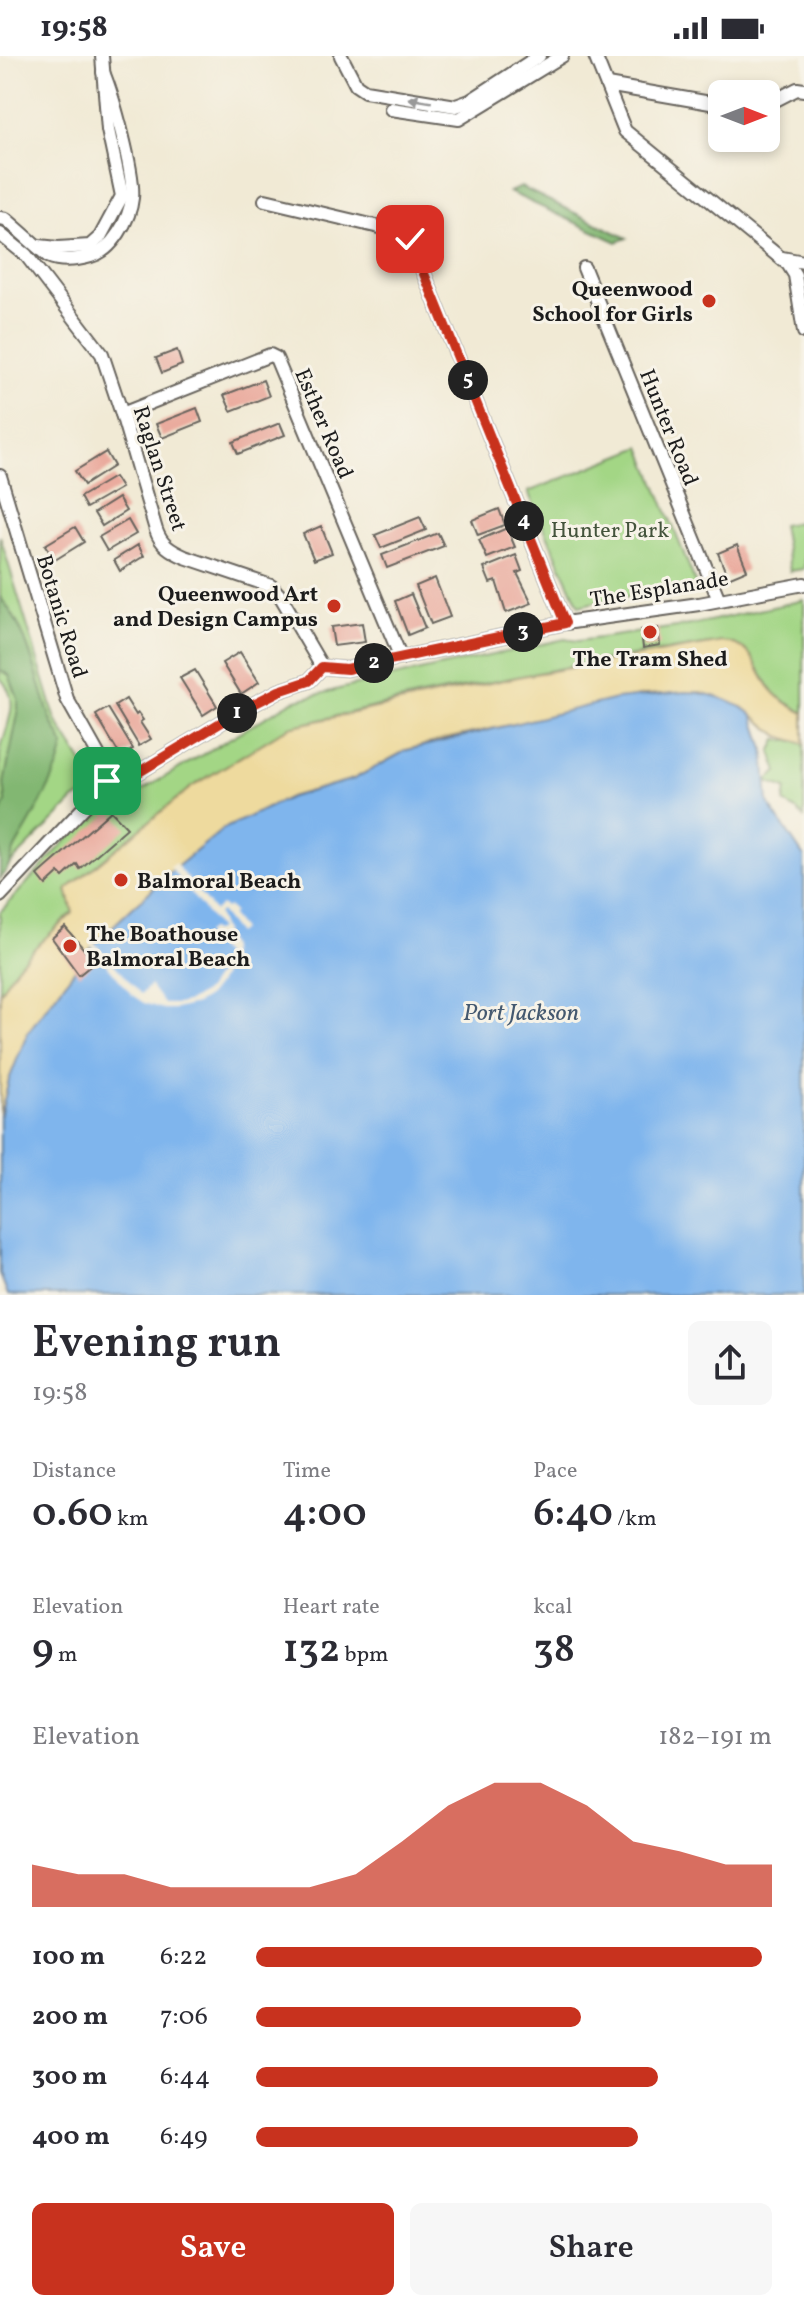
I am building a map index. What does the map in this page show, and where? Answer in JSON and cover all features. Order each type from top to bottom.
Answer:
[{"type":"street","points":[[0,218],[6,219],[56,260],[98,254],[112,242],[133,195],[113,92],[103,72],[102,56]]},
{"type":"street","points":[[341,56],[356,85],[365,91],[456,106],[470,101],[539,56]]},
{"type":"street","points":[[391,109],[459,119],[562,56]]},
{"type":"street","points":[[595,56],[618,116],[631,137],[782,258],[795,275],[804,332]]},
{"type":"street","points":[[607,85],[708,103]]},
{"type":"street","points":[[780,98],[797,89],[804,90]]},
{"type":"street","points":[[265,200],[405,233],[410,239],[565,623]]},
{"type":"street","name":"Raglan Street","points":[[0,234],[26,255],[96,344],[107,365],[162,543],[178,554],[271,586],[281,597],[322,667]]},
{"type":"street","points":[[782,258],[804,262]]},
{"type":"street","name":"Hunter Road","points":[[584,268],[719,600]]},
{"type":"street","name":"Esther Road","points":[[122,414],[270,355],[276,358],[401,658]]},
{"type":"street","name":"Botanic Road","points":[[0,476],[67,699],[113,783]]},
{"type":"street","name":"The Esplanade","points":[[322,667],[347,669],[565,623],[804,584]]},
{"type":"street","points":[[0,896],[113,783],[240,711],[279,691],[309,681],[322,667]]},
{"type":"green space","points":[[521,187],[627,238],[617,242],[509,192]]},
{"type":"green space","name":"Hunter Park","points":[[641,447],[698,589],[612,598],[579,606],[528,492]]},
{"type":"green space","points":[[804,521],[804,569],[790,571],[782,525]]},
{"type":"green space","points":[[0,536],[56,720],[97,786],[74,800],[0,874],[0,814],[4,811],[0,805],[0,754],[12,706],[11,696],[0,678]]},
{"type":"green space","points":[[0,597],[26,641],[52,722],[63,745],[52,781],[0,879],[0,816],[6,802],[4,783],[18,714],[18,699],[9,675],[0,670]]},
{"type":"green space","points":[[804,600],[804,713],[775,695],[761,673],[723,642],[593,662],[420,696],[307,723],[273,737],[190,788],[67,889],[73,912],[0,993],[0,912],[76,830],[106,806],[124,801],[293,701],[565,639],[578,641],[691,625]]},
{"type":"green space","points":[[777,740],[804,744],[804,818],[784,803],[786,789],[769,783],[769,779],[778,772],[771,752]]},
{"type":"sand","name":"Balmoral Beach","points":[[723,642],[734,644],[749,653],[775,694],[804,713],[804,744],[779,736],[744,708],[701,692],[644,695],[407,750],[354,779],[290,797],[173,870],[95,943],[28,1032],[9,1080],[0,1117],[0,993],[33,950],[73,913],[67,889],[190,788],[289,727],[522,676]]},
{"type":"water","name":"Port Jackson","points":[[684,692],[720,698],[753,715],[764,749],[768,803],[804,857],[804,1295],[8,1295],[0,1274],[0,1117],[9,1080],[28,1032],[95,943],[173,870],[223,829],[290,797],[354,779],[407,750],[616,699]]},
{"type":"pier","points":[[175,863],[214,911],[221,905],[234,913],[231,916],[242,930],[237,934],[220,912],[217,914],[230,948],[229,961],[219,983],[196,1004],[163,1009],[132,995],[90,944],[92,940],[141,994],[150,985],[164,1004],[190,1001],[207,990],[221,969],[223,955],[205,934],[210,929],[213,932],[219,929],[170,867]]},
{"type":"building","points":[[177,350],[182,365],[162,373],[156,358]]},
{"type":"building","points":[[263,380],[269,396],[231,411],[224,395]]},
{"type":"building","points":[[197,408],[202,422],[162,438],[156,424]]},
{"type":"building","points":[[280,423],[285,435],[238,454],[233,442]]},
{"type":"building","points":[[106,452],[114,466],[84,485],[75,471]]},
{"type":"building","points":[[114,477],[121,488],[86,508],[80,497]]},
{"type":"building","points":[[118,498],[126,511],[102,526],[94,513]]},
{"type":"building","points":[[499,509],[505,525],[478,535],[472,520]]},
{"type":"building","points":[[420,517],[426,530],[381,548],[375,535]]},
{"type":"building","points":[[128,520],[136,534],[107,551],[99,537]]},
{"type":"building","points":[[321,526],[332,553],[314,560],[303,534]]},
{"type":"building","points":[[75,527],[84,542],[55,560],[45,545]]},
{"type":"building","points":[[507,528],[515,547],[487,558],[479,540]]},
{"type":"building","points":[[438,533],[444,546],[387,568],[382,555]]},
{"type":"building","points":[[138,545],[144,556],[120,571],[114,560]]},
{"type":"building","points":[[737,545],[747,570],[728,578],[718,553]]},
{"type":"building","points":[[516,555],[522,571],[517,573],[532,603],[506,613],[496,581],[490,583],[484,568]]},
{"type":"building","points":[[435,578],[450,617],[431,624],[416,586]]},
{"type":"building","points":[[411,594],[425,628],[408,635],[395,601]]},
{"type":"building","points":[[362,623],[365,642],[334,646],[331,627]]},
{"type":"building","points":[[658,628],[659,635],[650,636],[659,636],[660,645],[643,648],[641,630]]},
{"type":"building","points":[[240,652],[259,682],[241,694],[222,663]]},
{"type":"building","points":[[195,670],[217,706],[203,715],[180,678]]},
{"type":"building","points":[[126,699],[143,720],[140,722],[151,739],[139,746],[115,706]]},
{"type":"building","points":[[108,708],[133,749],[121,757],[96,715]]},
{"type":"building","points":[[111,811],[127,828],[80,869],[77,864],[63,877],[59,873],[46,885],[38,875]]},
{"type":"building","name":"The Boathouse Balmoral Beach","points":[[65,927],[95,962],[79,975],[52,938]]},
{"type":"place","name":"Queenwood School for Girls","points":[[709,301]]},
{"type":"place","name":"Queenwood Art and Design Campus","points":[[334,606]]},
{"type":"place","name":"The Tram Shed","points":[[650,632]]},
{"type":"place","name":"Balmoral Beach","points":[[121,880]]},
{"type":"place","name":"The Boathouse Balmoral Beach","points":[[70,946]]},
{"type":"route","points":[[107,781],[116,775],[126,780],[136,775],[240,711],[279,691],[309,681],[322,667],[347,669],[565,623],[410,239]]}]
